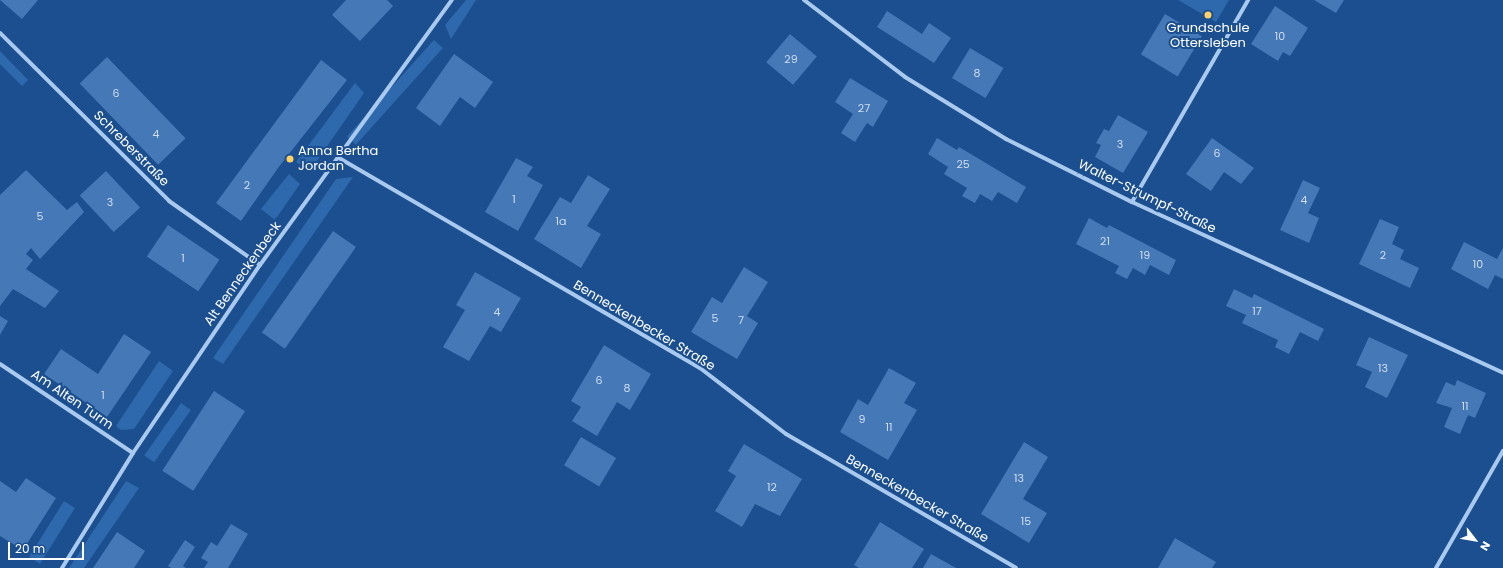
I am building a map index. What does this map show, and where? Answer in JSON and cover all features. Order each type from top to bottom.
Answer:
[{"type":"street","name":"Alt Benneckenbeck","points":[[62,568],[133,453],[260,265],[339,158],[434,22],[452,0]]},
{"type":"street","name":"Walter-Strumpf-Straße","points":[[804,0],[911,81],[1006,139],[1132,202],[1503,373]]},
{"type":"street","points":[[1132,202],[1248,0]]},
{"type":"street","name":"Schreberstraße","points":[[0,33],[169,201],[260,265]]},
{"type":"street","name":"Benneckenbecker Straße","points":[[339,158],[700,368],[786,434],[1016,568]]},
{"type":"street","name":"Am Alten Turm","points":[[0,364],[133,453]]},
{"type":"street","points":[[1436,568],[1503,451]]},
{"type":"shaded area","points":[[466,0],[476,0],[451,39],[445,25]]},
{"type":"shaded area","points":[[1178,0],[1229,0],[1216,22]]},
{"type":"shaded area","points":[[434,40],[443,48],[356,145],[347,137]]},
{"type":"shaded area","points":[[0,51],[28,80],[22,86],[0,64]]},
{"type":"shaded area","points":[[355,83],[364,93],[310,171],[296,162]]},
{"type":"shaded area","points":[[289,174],[300,184],[275,220],[261,209]]},
{"type":"shaded area","points":[[353,177],[223,364],[213,358],[336,179]]},
{"type":"shaded area","points":[[159,361],[173,371],[134,429],[121,430],[116,426]]},
{"type":"shaded area","points":[[181,403],[191,410],[154,462],[144,455]]},
{"type":"shaded area","points":[[126,481],[139,488],[84,568],[69,568]]},
{"type":"shaded area","points":[[64,501],[75,508],[40,564],[29,557]]},
{"type":"building","points":[[0,0],[38,0],[22,19]]},
{"type":"building","points":[[346,0],[387,0],[393,6],[360,41],[332,15]]},
{"type":"building","points":[[1314,0],[1344,0],[1336,13]]},
{"type":"building","points":[[1275,6],[1308,28],[1290,56],[1283,52],[1278,61],[1251,44]]},
{"type":"building","points":[[887,11],[922,34],[929,23],[951,38],[934,63],[877,27]]},
{"type":"building","points":[[1165,14],[1202,36],[1178,76],[1141,54]]},
{"type":"building","points":[[790,34],[817,56],[793,85],[766,62]]},
{"type":"building","points":[[970,48],[1003,68],[985,98],[952,78]]},
{"type":"building","points":[[454,54],[493,82],[475,108],[460,97],[440,126],[416,108]]},
{"type":"building","points":[[107,57],[185,138],[158,165],[80,83]]},
{"type":"building","points":[[321,60],[347,80],[278,168],[241,221],[216,203]]},
{"type":"building","points":[[850,78],[888,101],[873,127],[867,123],[855,142],[841,133],[853,114],[835,102]]},
{"type":"building","points":[[1118,115],[1148,132],[1123,173],[1095,157],[1101,145],[1096,143],[1104,129],[1109,131]]},
{"type":"building","points":[[937,138],[957,150],[959,147],[1026,187],[1017,203],[998,192],[992,201],[980,194],[975,203],[962,196],[967,188],[944,174],[948,167],[928,154]]},
{"type":"building","points":[[1212,138],[1254,168],[1241,184],[1224,172],[1211,191],[1186,174]]},
{"type":"building","points":[[516,158],[533,167],[527,176],[543,185],[518,231],[485,212]]},
{"type":"building","points":[[26,170],[67,210],[77,202],[84,212],[40,259],[31,248],[26,254],[33,260],[26,269],[59,291],[45,308],[13,289],[0,306],[0,195]]},
{"type":"building","points":[[106,171],[140,208],[114,232],[80,196]]},
{"type":"building","points":[[588,175],[610,189],[587,226],[601,234],[581,268],[534,239],[560,197],[571,203]]},
{"type":"building","points":[[1303,180],[1320,188],[1308,213],[1319,218],[1309,243],[1280,230]]},
{"type":"building","points":[[1089,218],[1107,228],[1109,225],[1176,260],[1169,275],[1150,265],[1145,275],[1133,268],[1127,279],[1115,273],[1119,266],[1076,244]]},
{"type":"building","points":[[1380,219],[1399,227],[1392,244],[1404,250],[1400,259],[1419,268],[1410,288],[1359,264]]},
{"type":"building","points":[[168,225],[219,260],[198,291],[147,257]]},
{"type":"building","points":[[333,231],[356,247],[285,349],[262,333]]},
{"type":"building","points":[[1464,242],[1497,259],[1503,248],[1503,279],[1495,275],[1488,289],[1451,269]]},
{"type":"building","points":[[744,267],[768,282],[747,316],[758,323],[737,359],[691,332],[712,297],[722,303]]},
{"type":"building","points":[[475,272],[521,298],[501,332],[490,326],[469,361],[443,347],[465,310],[456,305]]},
{"type":"building","points":[[1234,289],[1252,298],[1254,294],[1324,329],[1318,341],[1300,332],[1289,354],[1275,347],[1278,340],[1242,323],[1246,315],[1226,306]]},
{"type":"building","points":[[0,316],[8,321],[0,335]]},
{"type":"building","points":[[124,334],[151,352],[107,417],[44,374],[61,349],[98,374]]},
{"type":"building","points":[[1369,337],[1408,355],[1387,398],[1365,387],[1372,372],[1356,365]]},
{"type":"building","points":[[604,345],[651,374],[630,410],[617,402],[597,436],[572,421],[581,407],[571,401]]},
{"type":"building","points":[[889,368],[916,383],[904,403],[917,410],[888,460],[840,432],[858,399],[868,405]]},
{"type":"building","points":[[1457,380],[1486,393],[1475,418],[1468,415],[1460,434],[1444,427],[1452,408],[1436,403],[1446,382],[1455,386]]},
{"type":"building","points":[[214,391],[245,411],[193,491],[162,471]]},
{"type":"building","points":[[581,437],[616,458],[599,486],[564,465]]},
{"type":"building","points":[[1024,442],[1048,457],[1023,499],[1047,513],[1029,543],[981,514]]},
{"type":"building","points":[[744,444],[802,479],[780,516],[755,504],[742,527],[715,511],[736,476],[728,471]]},
{"type":"building","points":[[26,478],[56,498],[23,550],[0,536],[0,481],[16,492]]},
{"type":"building","points":[[880,522],[924,549],[912,568],[859,568],[854,565]]},
{"type":"building","points":[[231,524],[248,534],[228,568],[204,568],[208,562],[201,558],[211,542],[217,546]]},
{"type":"building","points":[[117,532],[145,551],[134,568],[93,568]]},
{"type":"building","points":[[1175,538],[1216,562],[1212,568],[1158,568]]},
{"type":"building","points":[[185,540],[195,547],[183,566],[186,568],[171,568],[168,566]]},
{"type":"building","points":[[931,554],[956,568],[923,568]]},
{"type":"place","name":"Grundschule Ottersleben","points":[[1208,15]]},
{"type":"place","name":"Anna Bertha Jordan","points":[[290,159]]}]
